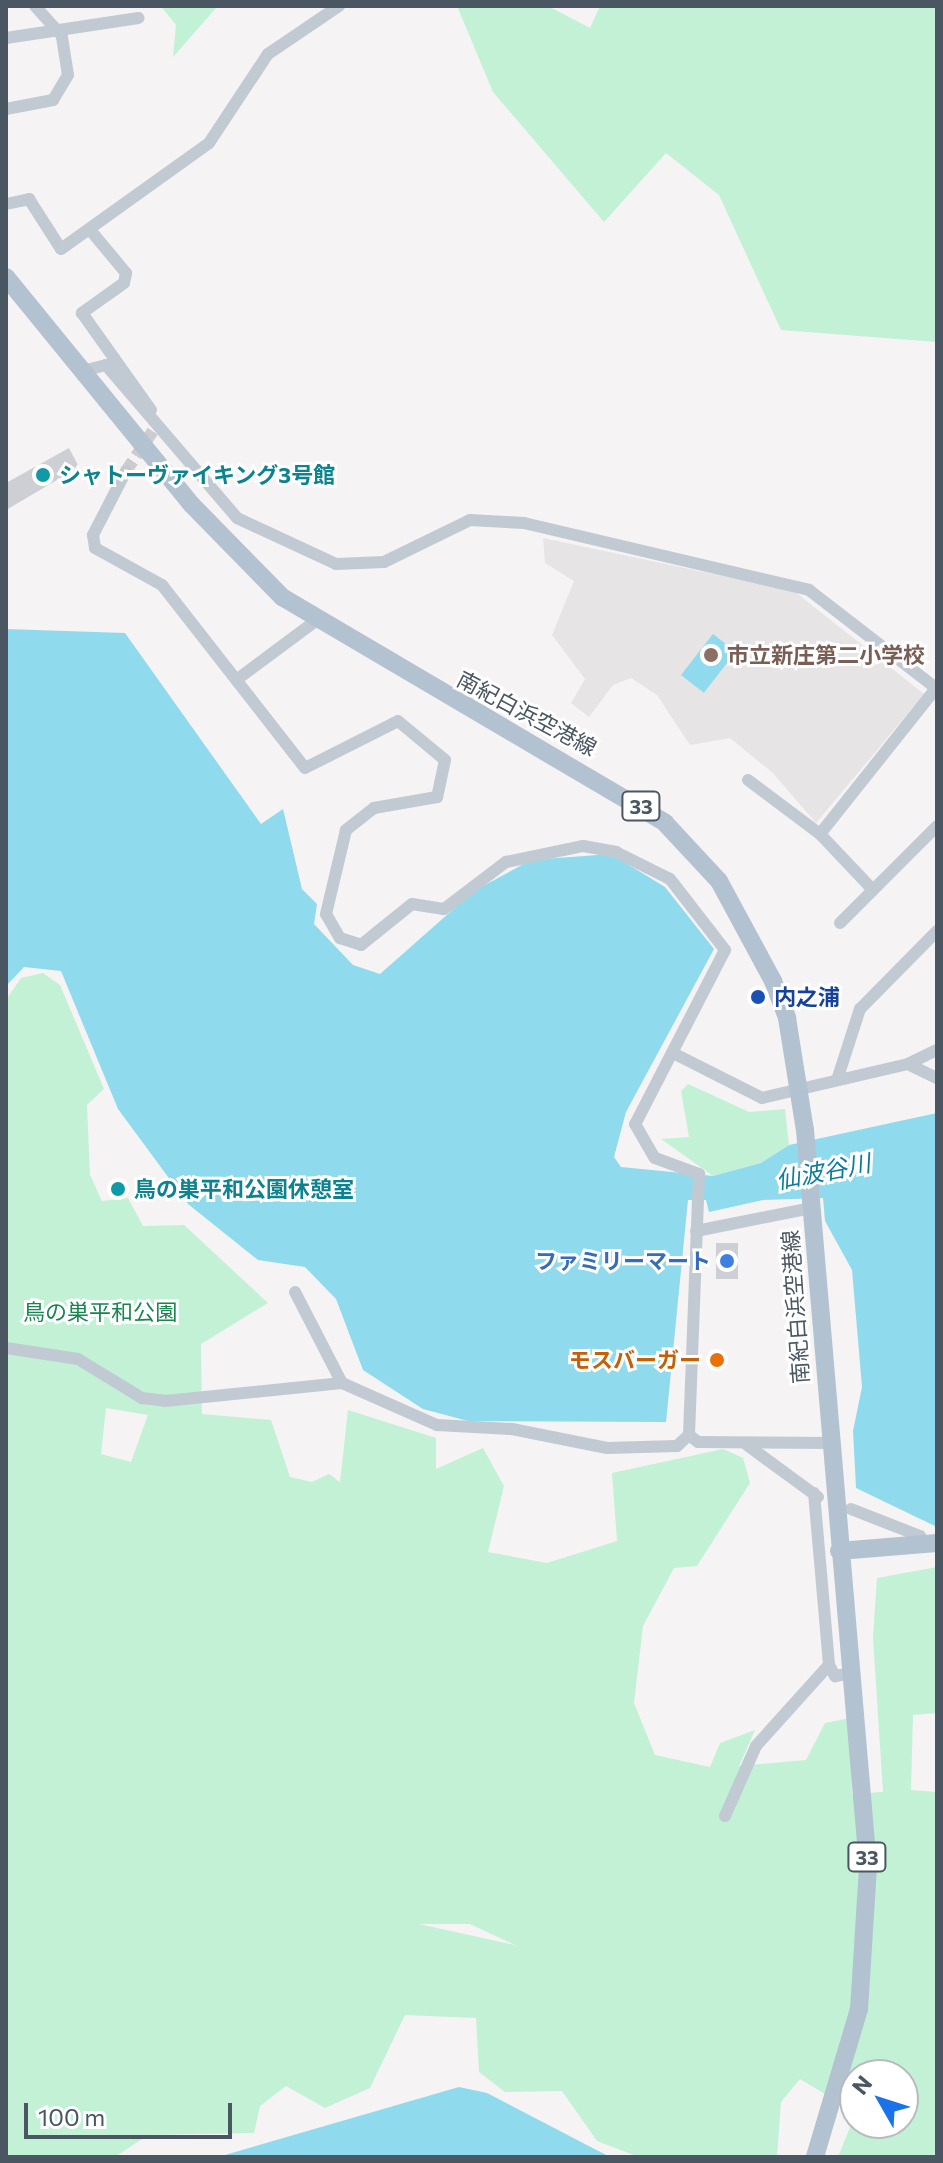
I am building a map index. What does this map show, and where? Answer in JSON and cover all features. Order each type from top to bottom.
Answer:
[{"type":"main road","name":"南紀白浜空港線","points":[[6,277],[227,544],[314,622],[608,784],[679,836],[732,902],[773,981],[787,1018],[805,1130],[829,1443],[852,1673],[869,1929],[851,2043],[815,2157]]},
{"type":"main road","points":[[839,1551],[930,1544]]},
{"type":"street","points":[[6,109],[53,100],[68,75],[55,29],[35,6]]},
{"type":"street","points":[[6,204],[29,199],[61,249],[91,231],[209,143],[268,54],[339,6]]},
{"type":"street","points":[[6,38],[139,18]]},
{"type":"street","points":[[91,231],[126,273],[124,283],[82,313],[145,395],[154,426]]},
{"type":"street","points":[[82,371],[106,365],[154,426],[237,518],[336,564],[384,562],[470,520],[524,523],[809,590],[937,689],[820,834]]},
{"type":"street","points":[[6,1348],[78,1359],[142,1398],[165,1401],[342,1383],[437,1425],[512,1429],[607,1448],[677,1446],[689,1435],[699,1174],[662,1163],[637,1131],[637,1116],[725,950],[670,879],[616,852],[583,846],[527,854],[480,877],[444,909],[416,902],[366,943],[340,938],[326,914],[346,830],[374,808],[437,797],[447,774],[445,760],[398,721],[307,769],[239,678],[162,585],[95,548],[95,529],[126,471]]},
{"type":"street","points":[[239,678],[314,622]]},
{"type":"street","points":[[748,780],[820,834],[873,890]]},
{"type":"street","points":[[840,923],[937,826]]},
{"type":"street","points":[[837,1080],[860,1009],[937,931]]},
{"type":"street","points":[[673,1053],[751,1096],[783,1093],[908,1064],[937,1050]]},
{"type":"street","points":[[908,1064],[937,1078]]},
{"type":"street","points":[[696,1231],[811,1205]]},
{"type":"street","points":[[295,1292],[342,1383]]},
{"type":"street","points":[[689,1435],[747,1445],[817,1495],[829,1665],[835,1676],[852,1673]]},
{"type":"street","points":[[747,1445],[769,1438],[788,1446],[829,1443]]},
{"type":"street","points":[[851,1509],[920,1536],[930,1544]]},
{"type":"street","points":[[725,1816],[756,1746],[829,1665]]},
{"type":"shaded area","name":"市立新庄第二小学校","points":[[543,538],[794,591],[924,694],[816,823],[773,773],[730,738],[690,745],[657,695],[631,678],[613,685],[589,717],[571,703],[585,679],[552,635],[574,581],[545,563]]},
{"type":"green space","points":[[161,6],[217,7],[173,57],[176,25]]},
{"type":"green space","points":[[457,6],[548,6],[590,28],[600,6],[937,6],[937,342],[781,330],[719,195],[666,153],[604,222],[493,92]]},
{"type":"green space","name":"鳥の巣平和公園","points":[[43,973],[60,985],[104,1089],[87,1105],[90,1175],[102,1201],[128,1198],[143,1226],[184,1225],[268,1303],[201,1344],[202,1414],[271,1420],[290,1477],[312,1482],[329,1474],[340,1482],[348,1410],[436,1438],[436,1469],[483,1448],[504,1486],[488,1552],[547,1563],[617,1541],[612,1473],[723,1449],[743,1458],[750,1483],[697,1566],[674,1568],[643,1626],[634,1703],[655,1755],[710,1767],[720,1743],[755,1730],[739,1766],[806,1760],[825,1723],[850,1718],[852,1794],[883,1792],[873,1638],[877,1578],[937,1567],[937,1713],[913,1715],[911,1790],[937,1792],[937,2157],[838,2157],[845,2139],[919,2139],[919,2059],[839,2059],[839,2102],[800,2079],[781,2102],[777,2157],[639,2157],[597,2141],[562,2091],[505,2092],[479,2072],[476,2018],[405,2015],[370,2088],[325,2108],[286,2086],[260,2106],[254,2133],[148,2135],[115,2157],[6,2157],[6,1000],[21,978]],"holes":[[[106,1408],[148,1415],[131,1462],[101,1454]],[[419,1924],[470,1924],[515,1945]]]},
{"type":"green space","points":[[688,1084],[749,1112],[785,1109],[789,1145],[761,1163],[713,1176],[661,1139],[689,1137],[681,1091]]},
{"type":"water","name":"仙波谷川","points":[[6,629],[125,633],[261,824],[283,809],[302,889],[317,904],[314,924],[353,965],[380,974],[474,891],[531,860],[611,854],[665,887],[714,949],[626,1112],[614,1157],[621,1167],[713,1176],[761,1163],[789,1145],[937,1113],[937,1527],[856,1488],[853,1431],[862,1387],[852,1270],[825,1221],[823,1198],[763,1200],[709,1212],[706,1200],[688,1200],[666,1422],[468,1421],[423,1409],[363,1370],[336,1299],[305,1267],[258,1260],[188,1204],[118,1109],[61,971],[24,967],[6,986]]},
{"type":"water","points":[[713,634],[736,652],[704,693],[681,675]]},
{"type":"water","points":[[459,2087],[487,2093],[610,2157],[218,2157]]},
{"type":"building","name":"シャトーヴァイキング3号館","points":[[69,448],[79,467],[6,510],[6,483]]},
{"type":"building","name":"ファミリーマート","points":[[716,1243],[738,1243],[738,1279],[716,1279]]},
{"type":"tunnel","points":[[126,471],[153,431]]},
{"type":"place","name":"シャトーヴァイキング3号館","points":[[43,475]]},
{"type":"place","name":"市立新庄第二小学校","points":[[711,655]]},
{"type":"place","name":"内之浦","points":[[758,997]]},
{"type":"place","name":"鳥の巣平和公園休憩室","points":[[118,1189]]},
{"type":"place","name":"ファミリーマート","points":[[727,1261]]},
{"type":"place","name":"モスバーガー","points":[[717,1360]]}]
